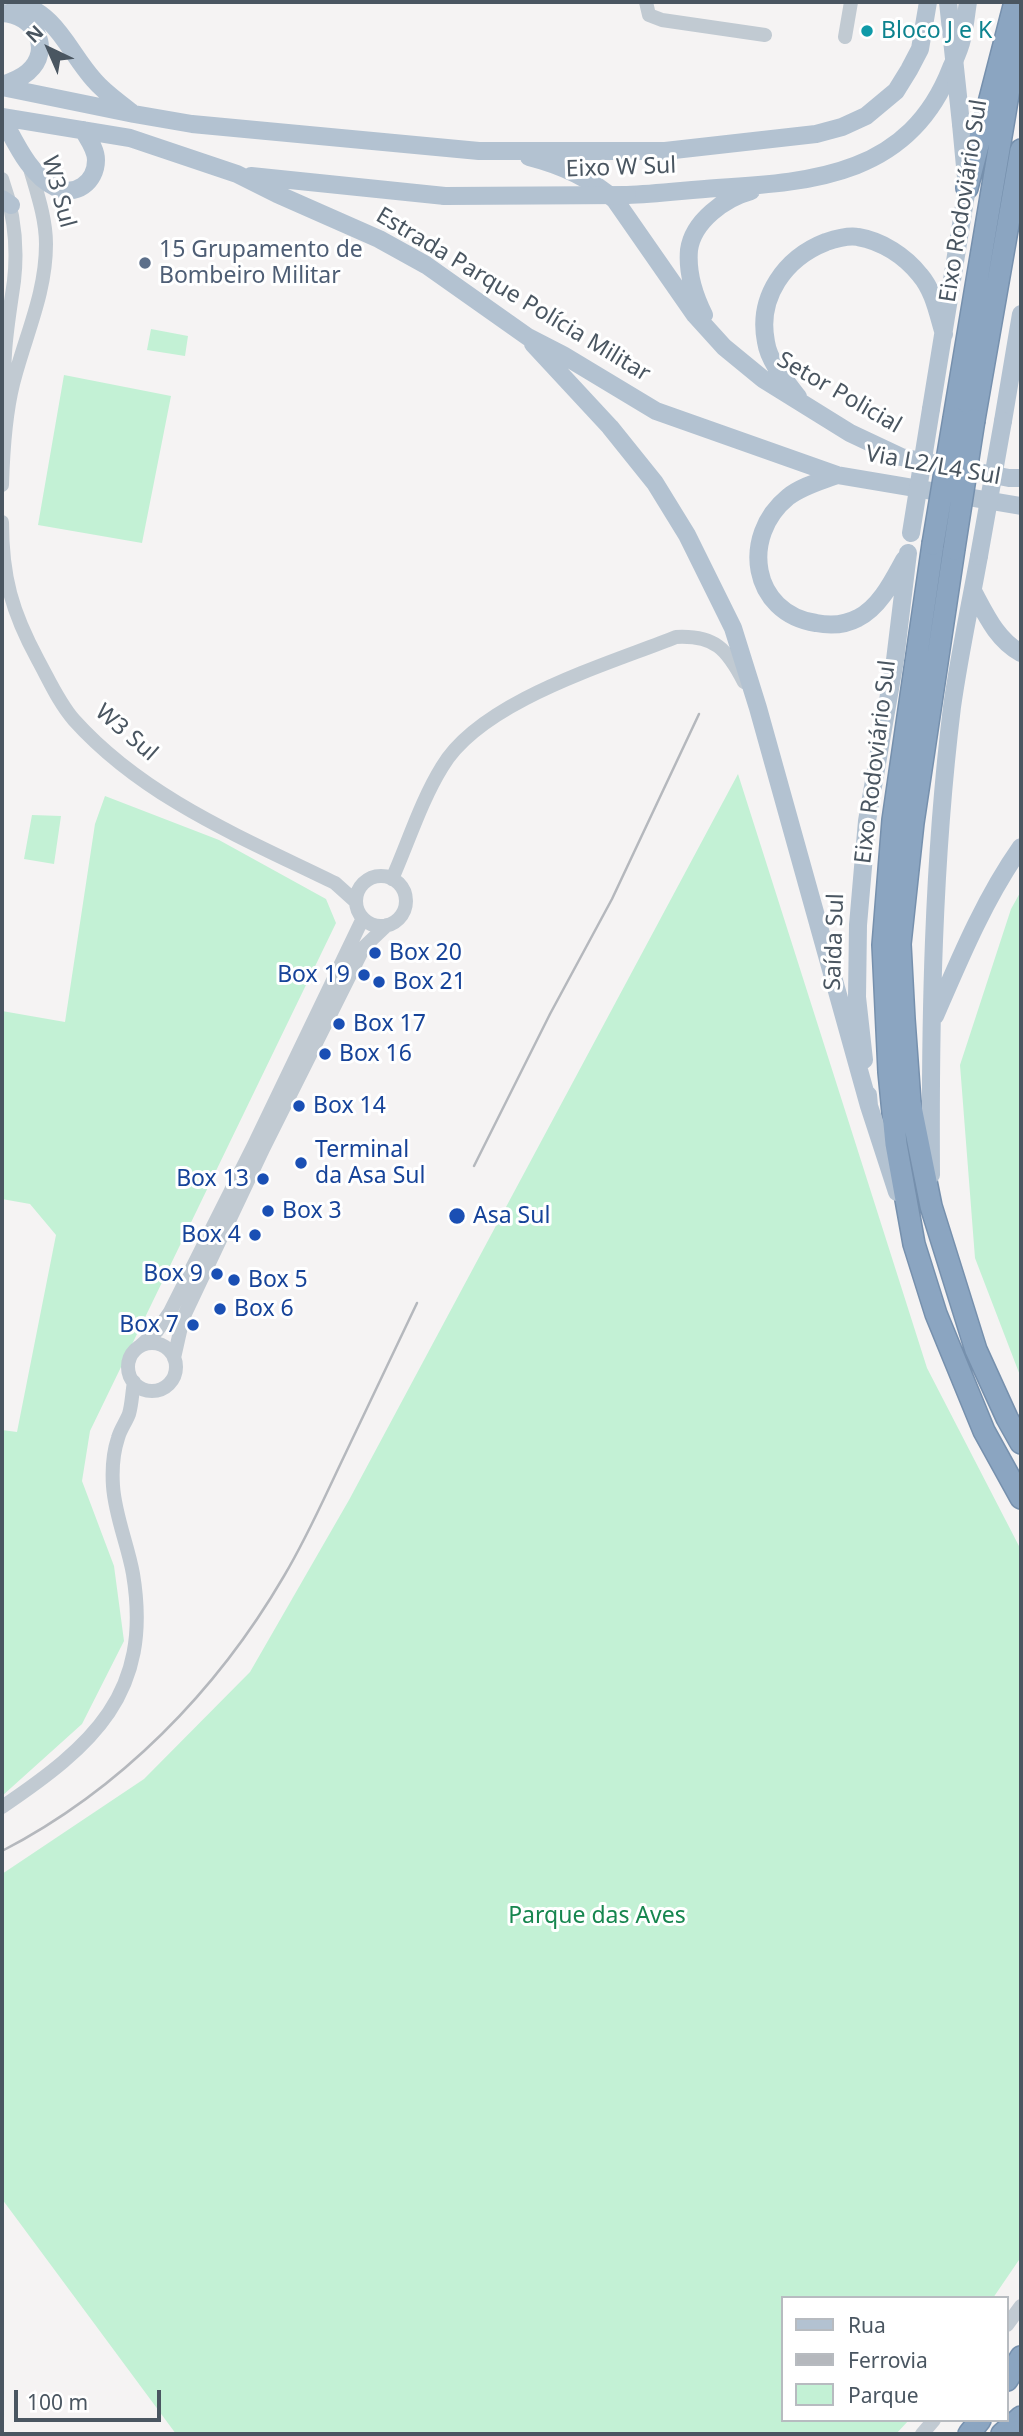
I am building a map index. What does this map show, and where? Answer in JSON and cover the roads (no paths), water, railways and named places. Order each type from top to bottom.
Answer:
[{"type":"highway","points":[[967,188],[1015,2]]},
{"type":"highway","name":"Eixo Rodoviário Sul","points":[[1021,17],[964,419],[892,820],[883,945],[889,1072],[896,1144],[915,1244],[936,1314],[984,1431],[1021,1497]]},
{"type":"highway","name":"Eixo Rodoviário Sul","points":[[964,419],[1021,150]]},
{"type":"highway","name":"Eixo Rodoviário Sul","points":[[943,547],[900,944],[911,1102],[931,1206],[976,1350],[1021,1443]]},
{"type":"highway","points":[[1009,2377],[1021,2357]]},
{"type":"highway","points":[[1002,2434],[1021,2417]]},
{"type":"main road","points":[[15,2],[33,8],[53,23],[93,80],[134,114]]},
{"type":"main road","points":[[2,86],[134,114],[206,125],[479,151],[665,151],[816,134],[866,117],[896,91],[920,49],[928,2]]},
{"type":"main road","points":[[948,2],[967,188]]},
{"type":"main road","name":"Eixo W Sul","points":[[237,174],[444,196],[626,195],[771,185],[830,175],[888,150],[914,131],[942,92],[962,39],[968,2]]},
{"type":"main road","points":[[2,13],[29,23],[41,45],[40,54],[30,70],[21,78],[2,86]]},
{"type":"main road","name":"Estrada Parque Polícia Militar","points":[[2,117],[130,138],[237,174],[379,239],[426,265],[522,332],[558,361],[656,411],[837,475]]},
{"type":"main road","name":"W3 Sul","points":[[2,117],[27,160]]},
{"type":"main road","points":[[27,160],[56,188],[71,191],[80,188],[90,179],[96,161],[93,148],[76,129]]},
{"type":"main road","points":[[508,151],[541,160],[598,184],[615,200],[675,290],[723,347]]},
{"type":"main road","points":[[723,347],[704,317],[695,296],[690,274],[689,248],[698,230],[723,202],[736,195],[771,185]]},
{"type":"main road","name":"Saída Sul","points":[[915,1244],[869,1106],[857,997],[858,925],[867,821],[895,660],[911,533],[967,188]]},
{"type":"main road","points":[[802,404],[770,355],[763,319],[771,291],[787,266],[811,248],[834,239],[856,237],[888,247],[921,276],[931,294],[943,334]]},
{"type":"main road","points":[[931,1206],[930,1025],[943,801],[953,705],[1018,348],[1021,314]]},
{"type":"main road","name":"Setor Policial","points":[[723,347],[763,379],[802,404],[850,433],[901,457],[1021,478]]},
{"type":"main road","points":[[558,361],[655,483],[687,535],[733,628],[758,708],[869,1106]]},
{"type":"main road","points":[[837,475],[804,487],[788,497],[770,516],[760,539],[757,559],[762,584],[773,600],[786,613],[807,622],[832,626],[857,619],[874,606],[908,553]]},
{"type":"main road","name":"Via L2/L4 Sul","points":[[837,475],[1021,506]]},
{"type":"main road","points":[[973,591],[995,630],[1012,648],[1021,653]]},
{"type":"main road","points":[[930,1025],[972,933],[1008,865],[1021,847]]},
{"type":"street","points":[[646,2],[647,11],[654,18],[765,35]]},
{"type":"street","points":[[845,37],[851,2]]},
{"type":"street","name":"W3 Sul","points":[[2,485],[8,404],[38,307],[46,243],[39,199],[27,160]]},
{"type":"street","name":"W3 Sul","points":[[2,179],[15,268],[3,339],[3,384],[8,404]]},
{"type":"street","name":"W3 Sul","points":[[2,522],[3,557],[17,619],[51,683],[74,719],[135,775],[177,804],[335,883],[355,901]]},
{"type":"street","points":[[392,879],[442,766],[475,729],[540,691],[676,637],[693,636],[731,656],[758,708]]},
{"type":"street","points":[[174,1357],[183,1318],[263,1149],[364,947],[387,925],[395,922],[405,907],[404,890],[392,879],[377,877],[364,884],[355,901],[363,918],[370,923],[387,925]]},
{"type":"street","name":"W3 Sul","points":[[335,883],[364,884]]},
{"type":"street","points":[[139,1347],[149,1343],[169,1349],[176,1367],[170,1384],[152,1391],[134,1382],[129,1374],[132,1354],[139,1347],[157,1331],[170,1312],[363,918]]},
{"type":"street","points":[[2,1807],[72,1756],[93,1735],[119,1696],[128,1674],[135,1642],[137,1604],[133,1573],[113,1487],[113,1463],[118,1438],[129,1413],[134,1382]]},
{"type":"street","points":[[129,1413],[152,1391]]},
{"type":"street","points":[[1009,2322],[1021,2306]]},
{"type":"railway","points":[[474,1166],[550,1014],[612,899],[699,714]]},
{"type":"railway","points":[[2,1851],[45,1826],[125,1768],[162,1734],[228,1659],[257,1618],[299,1549],[417,1303]]},
{"type":"place","name":"Bloco J e K","points":[[867,31]]},
{"type":"place","name":"15 Grupamento de Bombeiro Militar","points":[[145,263]]},
{"type":"place","name":"Box 20","points":[[375,953]]},
{"type":"place","name":"Box 19","points":[[364,975]]},
{"type":"place","name":"Box 21","points":[[379,982]]},
{"type":"place","name":"Box 17","points":[[339,1024]]},
{"type":"place","name":"Box 16","points":[[325,1054]]},
{"type":"place","name":"Box 14","points":[[299,1106]]},
{"type":"place","name":"Terminal da Asa Sul","points":[[301,1163]]},
{"type":"place","name":"Box 13","points":[[263,1179]]},
{"type":"place","name":"Box 3","points":[[268,1211]]},
{"type":"place","name":"Asa Sul","points":[[457,1216]]},
{"type":"place","name":"Box 4","points":[[255,1235]]},
{"type":"place","name":"Box 9","points":[[217,1274]]},
{"type":"place","name":"Box 5","points":[[234,1280]]},
{"type":"place","name":"Box 6","points":[[220,1309]]},
{"type":"place","name":"Box 7","points":[[193,1325]]},
{"type":"park label","name":"Parque das Aves","points":[[597,1916]]}]
